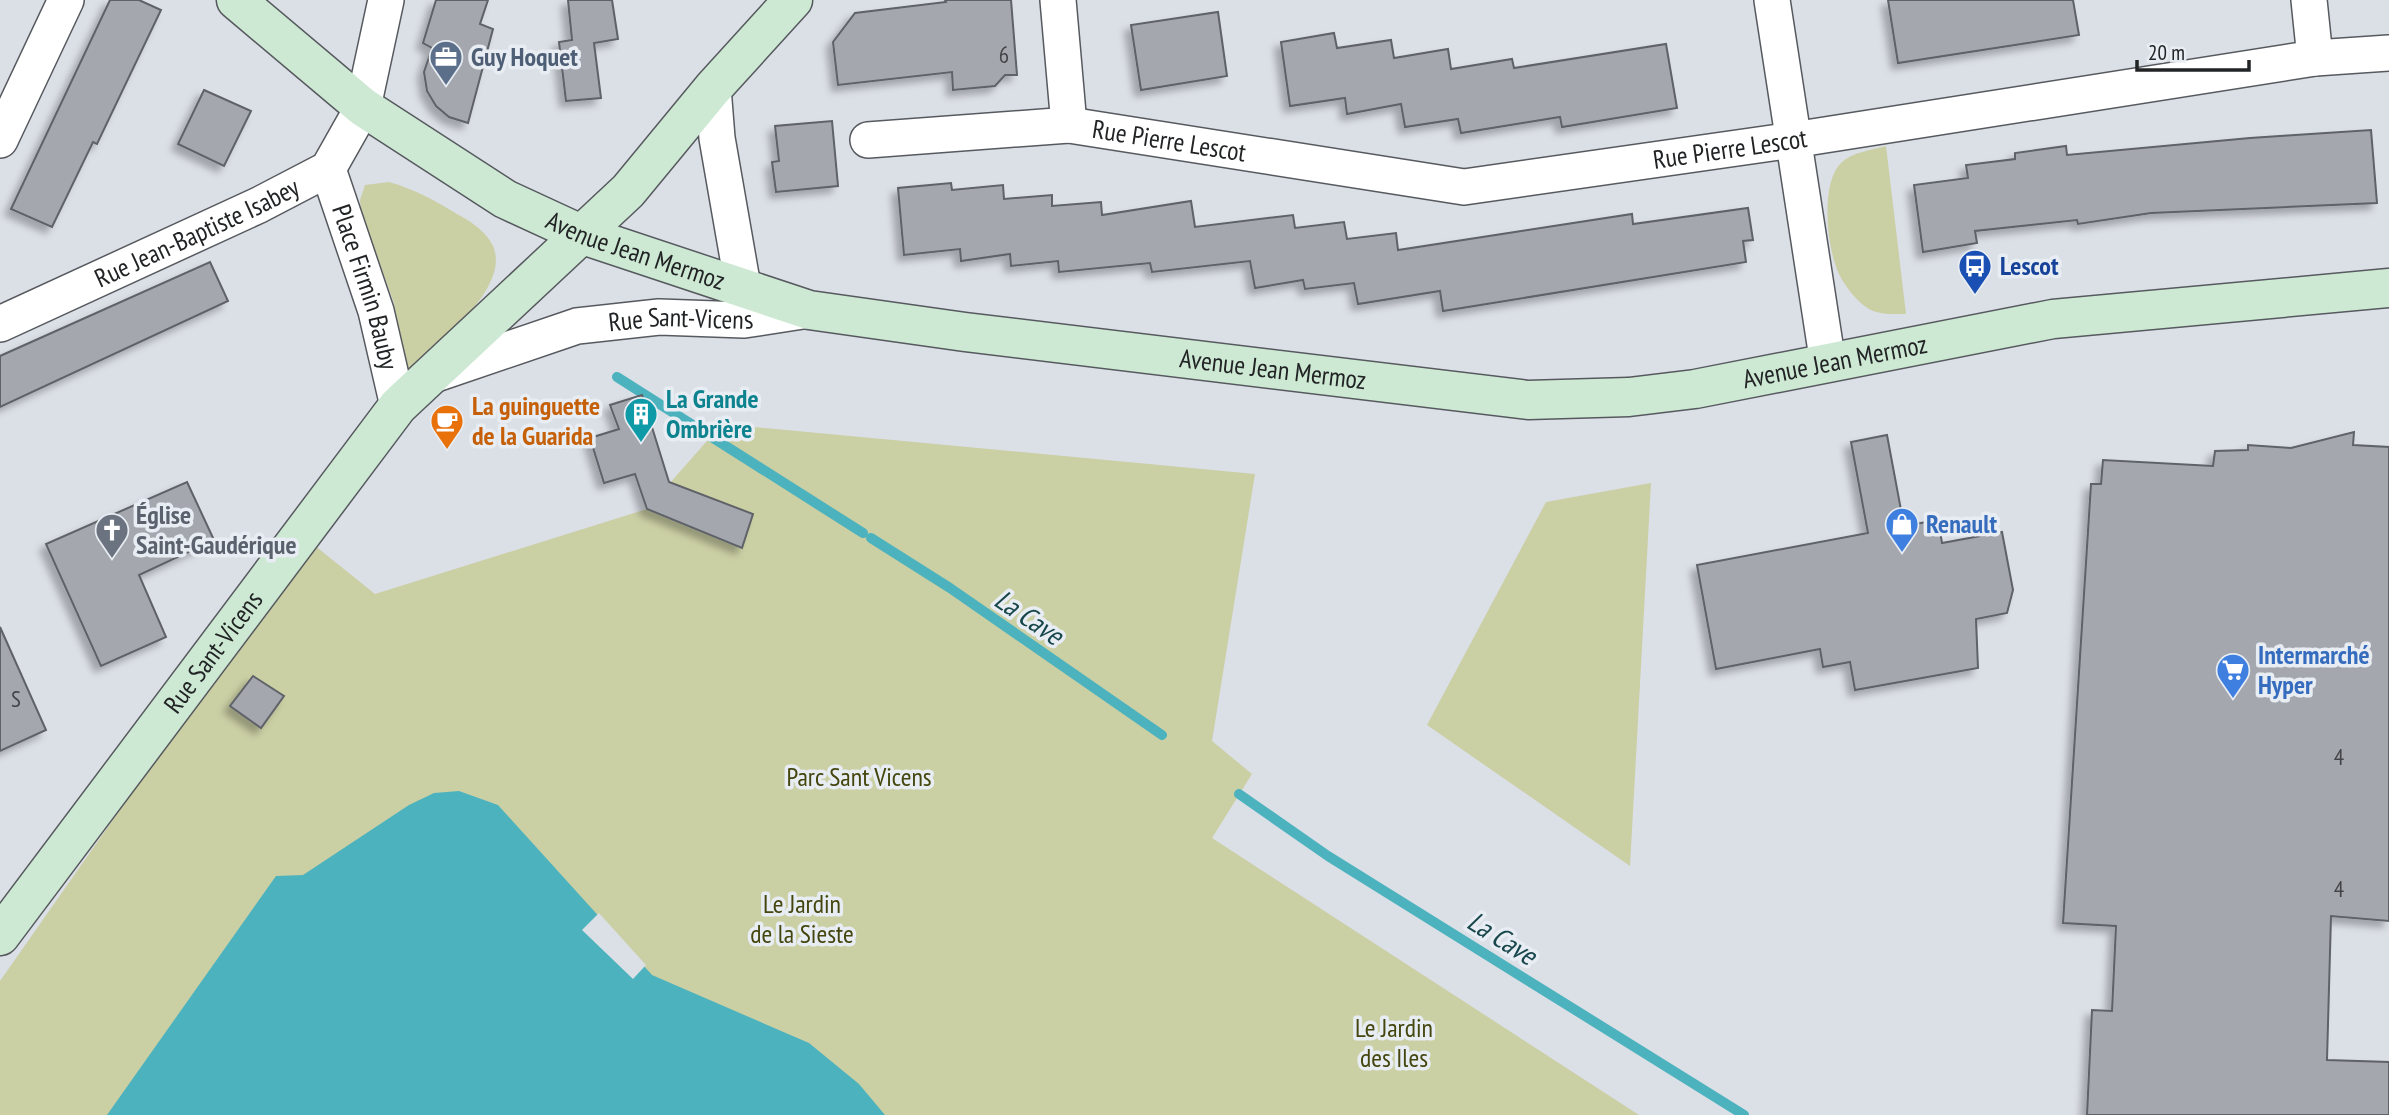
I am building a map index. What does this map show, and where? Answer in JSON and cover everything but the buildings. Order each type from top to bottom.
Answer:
[{"type":"street","points":[[0,141],[66,0]]},
{"type":"street","name":"Avenue Jean Mermoz","points":[[236,0],[363,107],[505,199],[583,235],[809,310],[992,335],[1528,400],[1655,395],[2053,319],[2389,288]]},
{"type":"street","name":"Rue Jean-Baptiste Isabey","points":[[0,324],[259,205],[328,169],[363,107],[386,0]]},
{"type":"street","name":"Rue Sant-Vicens","points":[[0,936],[398,406],[628,191],[713,88],[793,0]]},
{"type":"street","name":"Rue Pierre Lescot","points":[[1058,0],[1069,125]]},
{"type":"street","points":[[1772,0],[1828,364]]},
{"type":"street","points":[[2309,0],[2315,58]]},
{"type":"street","name":"Rue Pierre Lescot","points":[[869,140],[1069,125],[1464,187],[1793,140],[2315,58],[2389,53]]},
{"type":"street","points":[[713,88],[717,138],[743,286]]},
{"type":"street","name":"Place Firmin Bauby","points":[[328,169],[376,311],[398,406]]},
{"type":"street","name":"Rue Sant-Vicens","points":[[433,375],[578,326],[659,317],[744,320],[809,310]]},
{"type":"green space","points":[[1886,146],[1906,314],[1873,311],[1855,297],[1838,272],[1829,232],[1828,200],[1834,173],[1841,163],[1851,156]]},
{"type":"green space","points":[[389,182],[424,196],[477,227],[493,246],[496,263],[491,281],[466,317],[402,375],[394,303],[361,212],[360,200],[365,185]]},
{"type":"green space","name":"Parc Sant Vicens","points":[[722,424],[1255,474],[1212,741],[1252,774],[1212,838],[1639,1115],[0,1115],[0,981],[159,754],[314,545],[375,594],[647,509]]},
{"type":"green space","points":[[1651,483],[1630,866],[1427,725],[1546,502]]},
{"type":"water","points":[[459,791],[498,805],[652,975],[809,1043],[859,1084],[885,1115],[107,1115],[276,876],[303,875],[409,805],[434,793]]},
{"type":"pier","points":[[599,913],[646,965],[633,979],[582,930]]},
{"type":"waterway","name":"La Cave","points":[[617,377],[863,533]]},
{"type":"waterway","name":"La Cave","points":[[871,538],[950,588],[1162,735]]},
{"type":"waterway","name":"La Cave","points":[[1239,794],[1328,856],[1744,1115]]},
{"type":"place","name":"Guy Hoquet","points":[[446,87]]},
{"type":"place","name":"Lescot","points":[[1975,296]]},
{"type":"place","name":"La Grande Ombrière","points":[[641,444]]},
{"type":"place","name":"La guinguette de la Guarida","points":[[447,451]]},
{"type":"place","name":"Renault","points":[[1902,554]]},
{"type":"place","name":"Église Saint-Gaudérique","points":[[112,560]]},
{"type":"place","name":"Intermarché Hyper","points":[[2233,700]]},
{"type":"park label","name":"Le Jardin de la Sieste","points":[[802,919]]},
{"type":"park label","name":"Le Jardin des Iles","points":[[1394,1043]]}]
